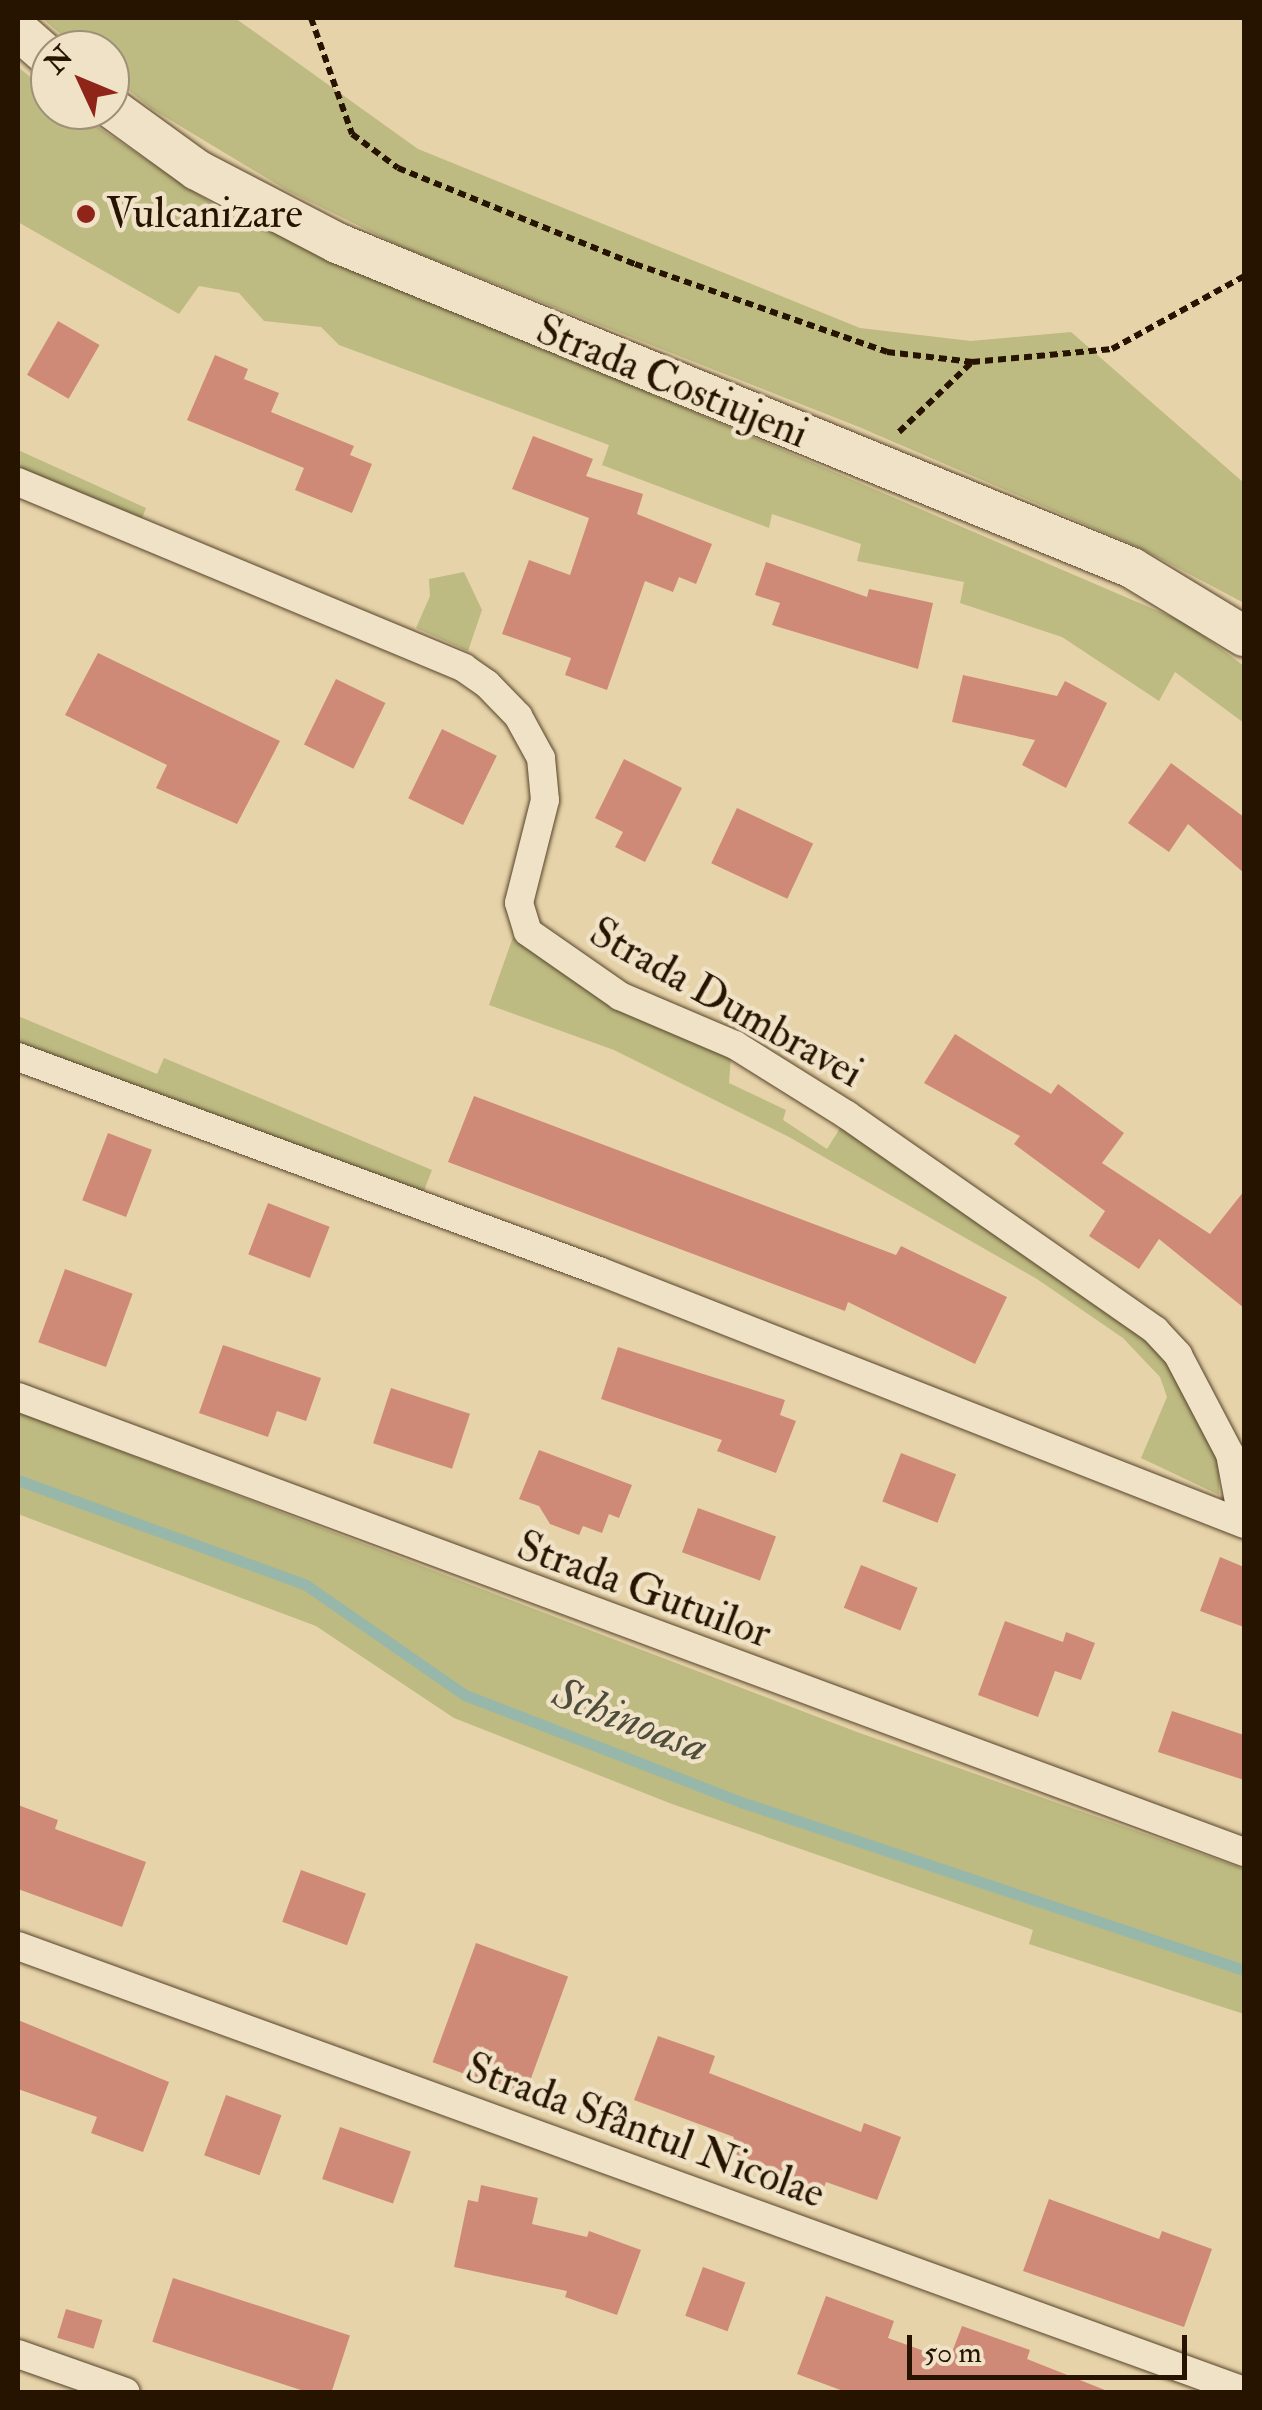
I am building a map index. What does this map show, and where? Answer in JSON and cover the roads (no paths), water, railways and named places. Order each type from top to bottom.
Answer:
[{"type":"street","name":"Strada Costiujeni","points":[[130,121],[197,170],[337,243],[1132,568],[1244,636]]},
{"type":"street","name":"Strada Dumbravei","points":[[18,482],[464,668],[487,684],[518,716],[541,758],[545,800],[519,904],[528,932],[620,996],[734,1045],[847,1115],[1155,1330],[1178,1355],[1230,1454],[1244,1523]]},
{"type":"street","name":"Strada Dumbravei","points":[[18,1058],[580,1264],[1244,1523]]},
{"type":"street","name":"Strada Gutuilor","points":[[18,1396],[1244,1852]]},
{"type":"street","name":"Strada Sfântul Nicolae","points":[[18,1946],[1244,2391]]},
{"type":"street","points":[[18,2354],[126,2392]]},
{"type":"waterway","name":"Schinoasa","points":[[18,1480],[306,1585],[465,1695],[744,1803],[1244,1970]]},
{"type":"place","name":"Vulcanizare","points":[[86,214]]}]
